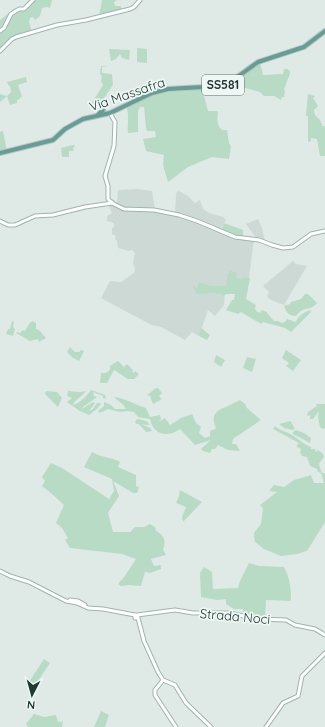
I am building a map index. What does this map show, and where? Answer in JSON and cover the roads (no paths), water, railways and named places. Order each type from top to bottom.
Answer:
[{"type":"main road","name":"Via Massafra","points":[[0,153],[53,140],[65,129],[78,121],[105,113],[160,90],[229,84],[258,62],[304,47],[325,31]]},
{"type":"street","points":[[0,31],[4,28],[11,14],[19,9],[24,9],[33,0]]},
{"type":"street","points":[[0,51],[16,37],[57,25],[86,20],[130,9],[140,0]]},
{"type":"street","points":[[105,113],[115,122],[114,146],[106,169],[105,179],[108,186],[108,199],[111,202],[124,208],[154,210],[179,215],[235,237],[259,240],[272,246],[283,248],[292,247],[311,234],[325,231]]},
{"type":"street","points":[[0,221],[15,225],[35,216],[53,215],[111,202]]},
{"type":"street","name":"Strada Noci","points":[[0,571],[29,582],[62,599],[89,608],[103,608],[138,616],[175,610],[192,613],[229,613],[257,618],[286,620],[294,625],[315,629],[325,636]]},
{"type":"street","points":[[138,616],[144,641],[151,659],[163,680],[175,685],[186,703],[211,727]]},
{"type":"street","points":[[138,616],[139,622]]},
{"type":"street","points":[[266,727],[283,703],[298,696],[302,676],[325,653]]},
{"type":"street","points":[[163,680],[155,690],[155,695],[176,727]]}]
